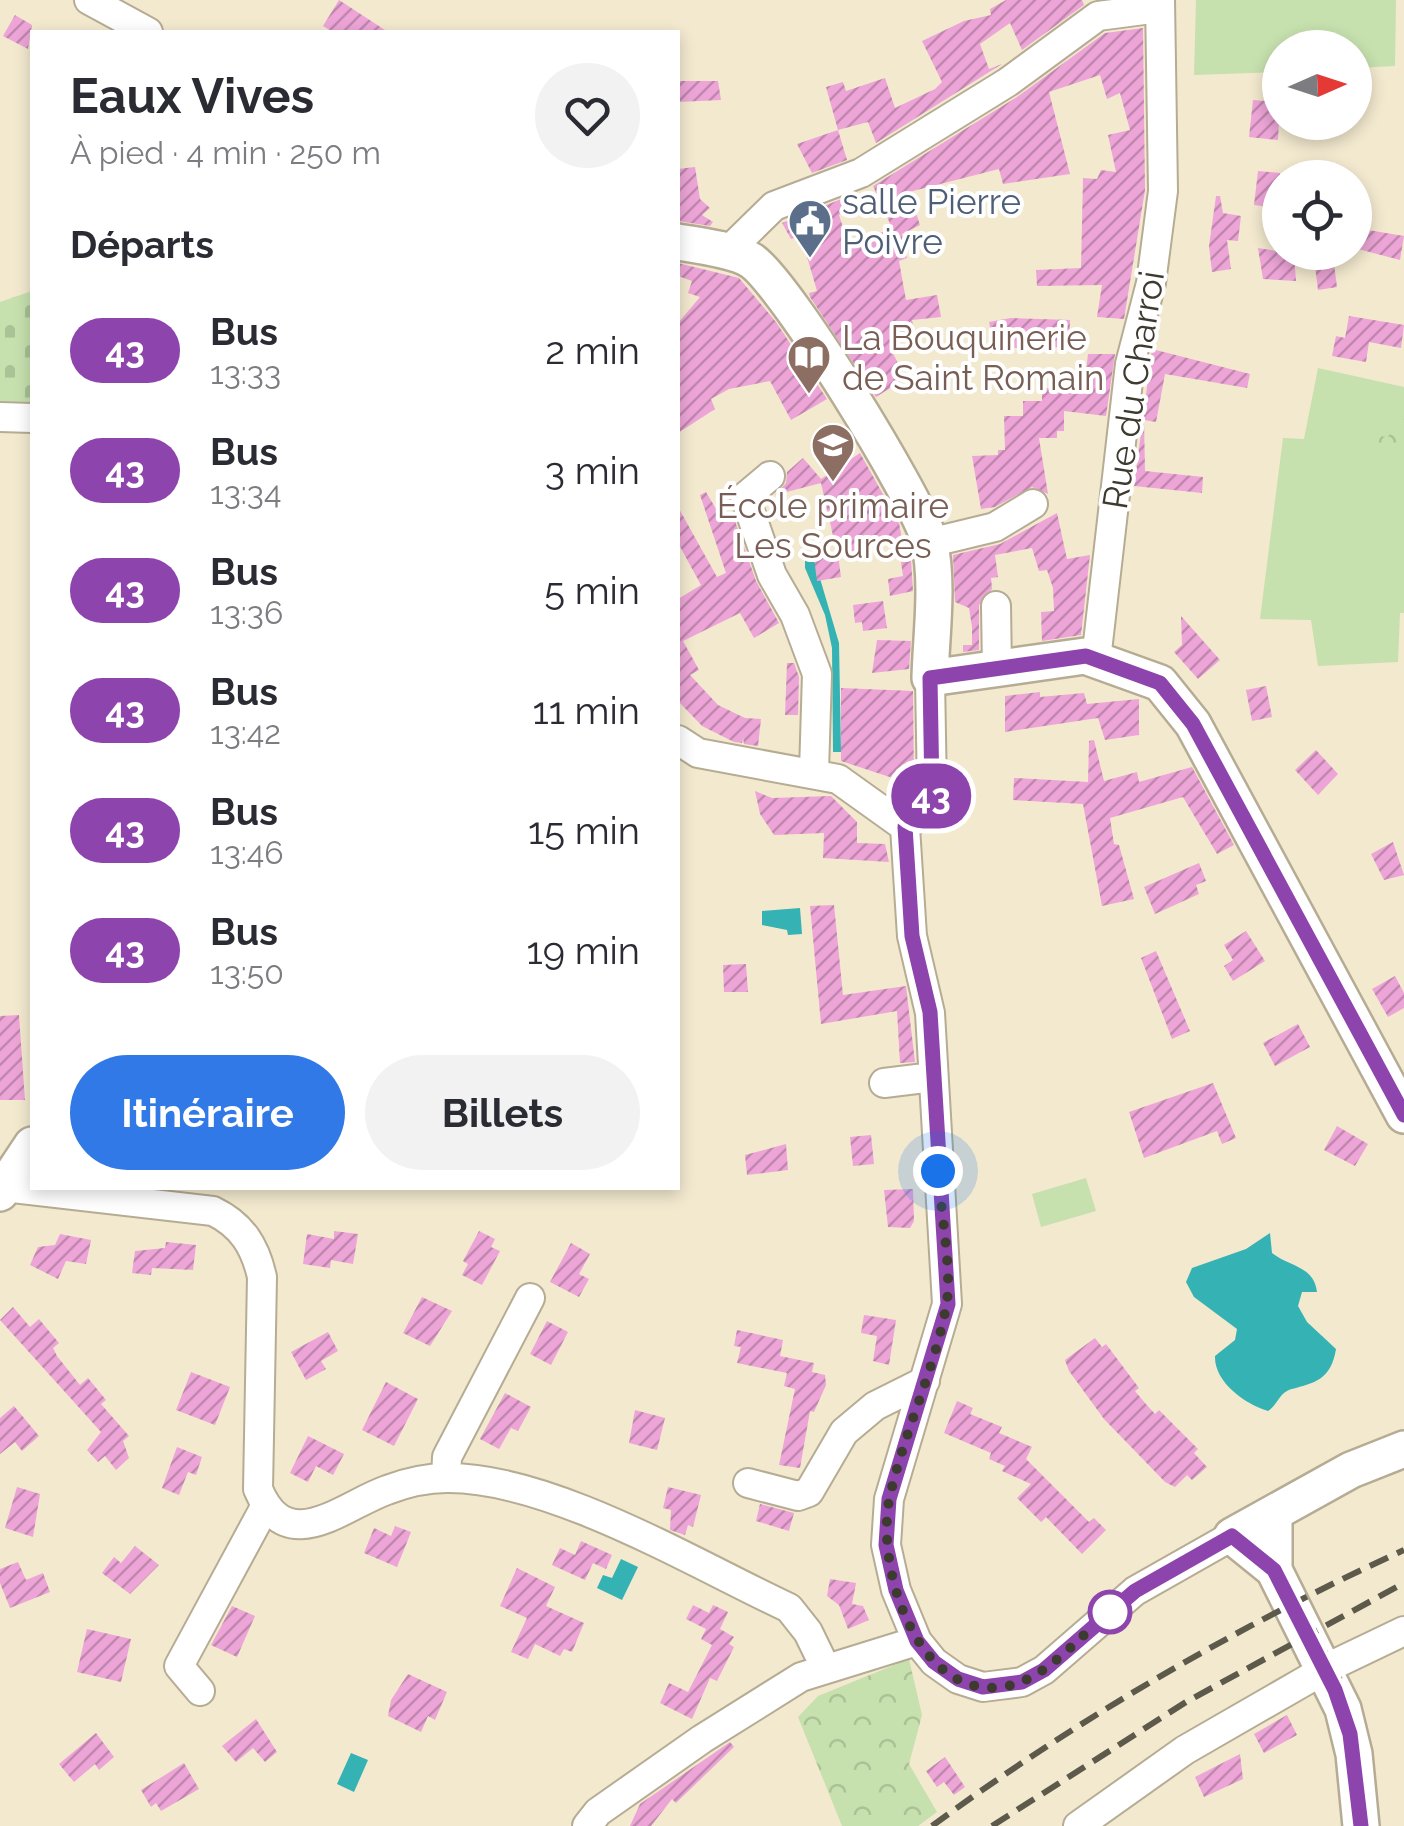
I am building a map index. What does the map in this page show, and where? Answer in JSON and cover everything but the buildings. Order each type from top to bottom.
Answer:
[{"type":"main road","points":[[680,243],[751,260],[785,301],[911,498],[929,543],[930,678],[1091,658],[1160,683],[1193,724],[1404,1115]]},
{"type":"main road","points":[[2,1190],[30,1148]]},
{"type":"main road","points":[[1361,1826],[1354,1754],[1343,1709],[1274,1570],[1232,1536],[1351,1470],[1404,1449]]},
{"type":"main road","points":[[1274,1513],[1274,1570]]},
{"type":"street","points":[[90,0],[144,30]]},
{"type":"street","points":[[725,254],[774,206],[877,164],[1008,82],[1098,16],[1160,4]]},
{"type":"street","name":"Rue du Charroi","points":[[1091,658],[1130,364],[1152,283],[1163,191],[1160,4]]},
{"type":"street","points":[[0,417],[30,418]]},
{"type":"street","points":[[770,476],[745,497],[772,575],[794,615],[817,674],[814,772]]},
{"type":"street","points":[[929,543],[994,527],[1033,504]]},
{"type":"street","points":[[996,606],[997,668]]},
{"type":"street","points":[[905,827],[922,814],[932,793],[930,678]]},
{"type":"street","points":[[680,741],[698,754],[838,779],[905,827]]},
{"type":"street","points":[[905,827],[912,936],[930,1012],[948,1304],[889,1499],[886,1545],[896,1590],[917,1641],[934,1662],[958,1679],[983,1687],[1022,1682],[1044,1670],[1135,1591],[1232,1536]]},
{"type":"street","points":[[884,1083],[933,1076]]},
{"type":"street","points":[[2,1190],[214,1211],[241,1229],[252,1246],[262,1277],[264,1350],[257,1431],[258,1490],[266,1506],[293,1524],[313,1525],[387,1490],[446,1478],[503,1484],[582,1511],[789,1608],[808,1632],[825,1667]]},
{"type":"street","points":[[446,1478],[447,1457],[530,1298]]},
{"type":"street","points":[[748,1483],[798,1496],[810,1492],[844,1432],[876,1406],[926,1381]]},
{"type":"street","points":[[200,1692],[180,1666],[266,1506]]},
{"type":"street","points":[[1078,1826],[1185,1750],[1326,1669],[1404,1630]]},
{"type":"street","points":[[587,1826],[598,1812],[702,1739],[825,1667],[846,1666],[917,1641]]},
{"type":"green space","points":[[1196,0],[1396,0],[1395,66],[1372,67],[1372,30],[1262,30],[1262,73],[1194,75]]},
{"type":"green space","points":[[30,292],[30,408],[0,408],[0,302]]},
{"type":"green space","points":[[1318,368],[1404,387],[1404,613],[1400,613],[1398,662],[1318,666],[1311,620],[1260,619],[1283,438],[1304,439]]},
{"type":"green space","points":[[1404,408],[1404,442],[1397,447],[1396,462],[1377,459],[1363,434],[1387,437],[1397,428]]},
{"type":"green space","points":[[1086,1178],[1096,1211],[1041,1227],[1032,1194]]},
{"type":"green space","points":[[909,1659],[922,1715],[909,1764],[937,1812],[918,1826],[842,1826],[798,1717],[818,1696]]},
{"type":"water","points":[[814,558],[839,643],[841,752],[833,752],[832,648],[825,615],[805,568],[805,560]]},
{"type":"water","points":[[800,908],[802,934],[788,935],[787,930],[762,925],[762,911]]},
{"type":"water","points":[[1270,1233],[1272,1253],[1300,1268],[1315,1283],[1317,1292],[1302,1292],[1298,1306],[1307,1322],[1336,1349],[1326,1374],[1288,1391],[1268,1411],[1250,1403],[1225,1383],[1215,1356],[1235,1340],[1237,1329],[1194,1297],[1186,1282],[1192,1268],[1246,1249]]},
{"type":"water","points":[[621,1559],[638,1567],[622,1600],[597,1588],[603,1575],[612,1578]]},
{"type":"water","points":[[351,1753],[368,1760],[354,1792],[337,1784]]},
{"type":"railway","points":[[932,1826],[1044,1748],[1161,1676],[1281,1610],[1404,1550]]},
{"type":"railway","points":[[992,1826],[1186,1702],[1404,1583]]},
{"type":"bus line","name":"43","points":[[1361,1826],[1354,1754],[1335,1690],[1274,1570],[1232,1536],[1135,1591],[1044,1670],[1006,1687],[983,1687],[958,1679],[934,1662],[917,1641],[896,1590],[886,1545],[889,1499],[948,1304],[930,1012],[912,936],[905,827],[922,814],[932,793],[930,678],[1086,656],[1160,683],[1193,724],[1349,1020],[1404,1115]]},
{"type":"place","name":"salle Pierre Poivre","points":[[810,259]]},
{"type":"place","name":"La Bouquinerie de Saint Romain","points":[[809,395]]},
{"type":"place","name":"École primaire Les Sources","points":[[833,483]]},
{"type":"route","points":[[938,1171],[948,1304],[889,1499],[886,1545],[896,1590],[927,1655],[958,1679],[983,1687],[1006,1687],[1044,1670],[1110,1612]]}]
